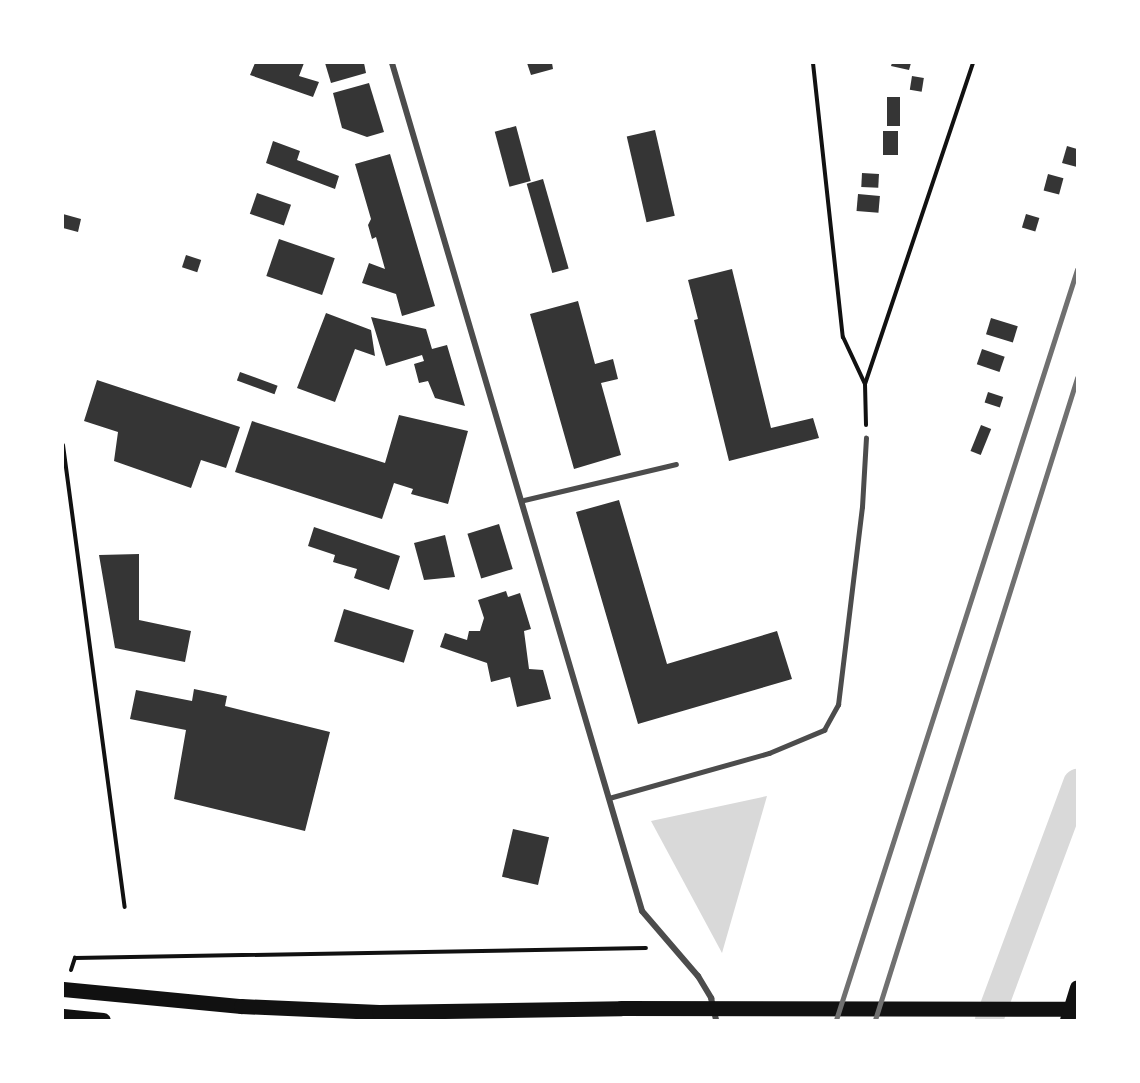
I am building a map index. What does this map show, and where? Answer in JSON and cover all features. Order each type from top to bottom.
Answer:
[{"type":"main road","points":[[1067,1020],[1077,987]]},
{"type":"main road","points":[[63,988],[241,1006],[379,1012],[621,1008],[1077,1009]]},
{"type":"main road","points":[[63,1016],[103,1020]]},
{"type":"street","points":[[392,63],[524,500],[642,911],[698,976],[711,998],[716,1020]]},
{"type":"lane","points":[[609,798],[769,753],[824,730],[838,705],[862,507],[866,438]]},
{"type":"lane","points":[[524,500],[676,464]]},
{"type":"path","points":[[813,63],[813,90],[843,337],[864,384]]},
{"type":"path","points":[[866,438],[864,384],[973,63]]},
{"type":"path","points":[[63,445],[125,907]]},
{"type":"path","points":[[70,970],[75,958],[646,948]]},
{"type":"path","points":[[63,969],[81,971]]},
{"type":"shaded area","points":[[767,796],[722,953],[651,821]]},
{"type":"building","points":[[255,63],[304,63],[299,76],[319,82],[313,97],[250,75]]},
{"type":"building","points":[[325,63],[364,63],[366,73],[331,83]]},
{"type":"building","points":[[527,63],[552,63],[553,69],[531,75]]},
{"type":"building","points":[[892,63],[911,63],[909,70],[891,66]]},
{"type":"building","points":[[912,76],[924,78],[922,92],[910,90]]},
{"type":"building","points":[[369,83],[384,132],[367,137],[342,128],[333,93]]},
{"type":"building","points":[[887,97],[900,97],[900,126],[887,126]]},
{"type":"building","points":[[516,126],[531,181],[510,187],[495,132]]},
{"type":"building","points":[[655,130],[675,216],[647,222],[627,137]]},
{"type":"building","points":[[883,131],[898,131],[898,155],[883,155]]},
{"type":"building","points":[[273,141],[300,151],[297,160],[339,176],[335,189],[266,163]]},
{"type":"building","points":[[1067,146],[1077,149],[1077,167],[1062,163]]},
{"type":"building","points":[[390,154],[435,306],[402,316],[396,294],[362,283],[369,263],[385,269],[376,237],[372,239],[368,225],[371,219],[355,164]]},
{"type":"building","points":[[862,173],[879,174],[878,188],[861,187]]},
{"type":"building","points":[[1048,174],[1063,178],[1059,195],[1044,190]]},
{"type":"building","points":[[543,179],[569,268],[552,273],[527,184]]},
{"type":"building","points":[[257,193],[291,205],[284,226],[250,214]]},
{"type":"building","points":[[858,194],[880,196],[878,213],[857,211]]},
{"type":"building","points":[[63,214],[81,219],[78,232],[63,228]]},
{"type":"building","points":[[1026,214],[1039,218],[1035,231],[1022,227]]},
{"type":"building","points":[[279,239],[335,258],[322,295],[266,276]]},
{"type":"building","points":[[186,255],[201,260],[197,272],[182,267]]},
{"type":"building","points":[[732,269],[771,428],[813,418],[819,438],[729,461],[694,320],[698,319],[688,280]]},
{"type":"building","points":[[578,301],[595,364],[613,359],[618,379],[601,383],[621,455],[574,469],[530,314]]},
{"type":"building","points":[[326,313],[371,330],[375,356],[355,349],[335,402],[297,388]]},
{"type":"building","points":[[371,317],[426,329],[432,349],[447,345],[465,406],[435,398],[428,381],[419,383],[414,364],[424,361],[422,355],[386,366]]},
{"type":"building","points":[[991,318],[1018,326],[1013,342],[986,334]]},
{"type":"building","points":[[982,349],[1005,357],[999,372],[977,364]]},
{"type":"building","points":[[240,372],[278,386],[275,394],[237,380]]},
{"type":"building","points":[[97,380],[240,427],[226,468],[201,460],[191,488],[114,461],[118,432],[84,421]]},
{"type":"building","points":[[988,392],[1003,397],[1000,407],[985,402]]},
{"type":"building","points":[[399,415],[468,431],[448,504],[411,494],[413,489],[394,483],[382,519],[235,472],[252,421],[385,463]]},
{"type":"building","points":[[981,425],[991,429],[981,455],[971,451]]},
{"type":"building","points":[[619,500],[667,664],[777,631],[792,679],[638,724],[576,512]]},
{"type":"building","points":[[499,524],[513,569],[481,579],[467,534]]},
{"type":"building","points":[[314,527],[400,556],[389,590],[354,578],[357,569],[333,562],[335,555],[308,546]]},
{"type":"building","points":[[445,535],[455,577],[424,580],[414,543]]},
{"type":"building","points":[[139,554],[139,620],[191,631],[185,662],[115,648],[99,555]]},
{"type":"building","points":[[506,591],[508,597],[520,593],[531,629],[524,631],[529,669],[543,670],[551,699],[517,707],[510,677],[491,682],[487,663],[440,647],[445,633],[467,640],[469,631],[480,631],[484,618],[478,600]]},
{"type":"building","points":[[344,609],[414,630],[404,663],[334,642]]},
{"type":"building","points":[[194,689],[227,696],[225,706],[330,732],[305,831],[174,799],[186,730],[130,719],[136,690],[192,701]]},
{"type":"building","points":[[513,829],[549,837],[538,885],[502,877]]},
{"type":"waterway","points":[[989,1020],[1077,783]]},
{"type":"railway","points":[[836,1020],[1077,270]]},
{"type":"railway","points":[[875,1020],[1077,378]]}]
